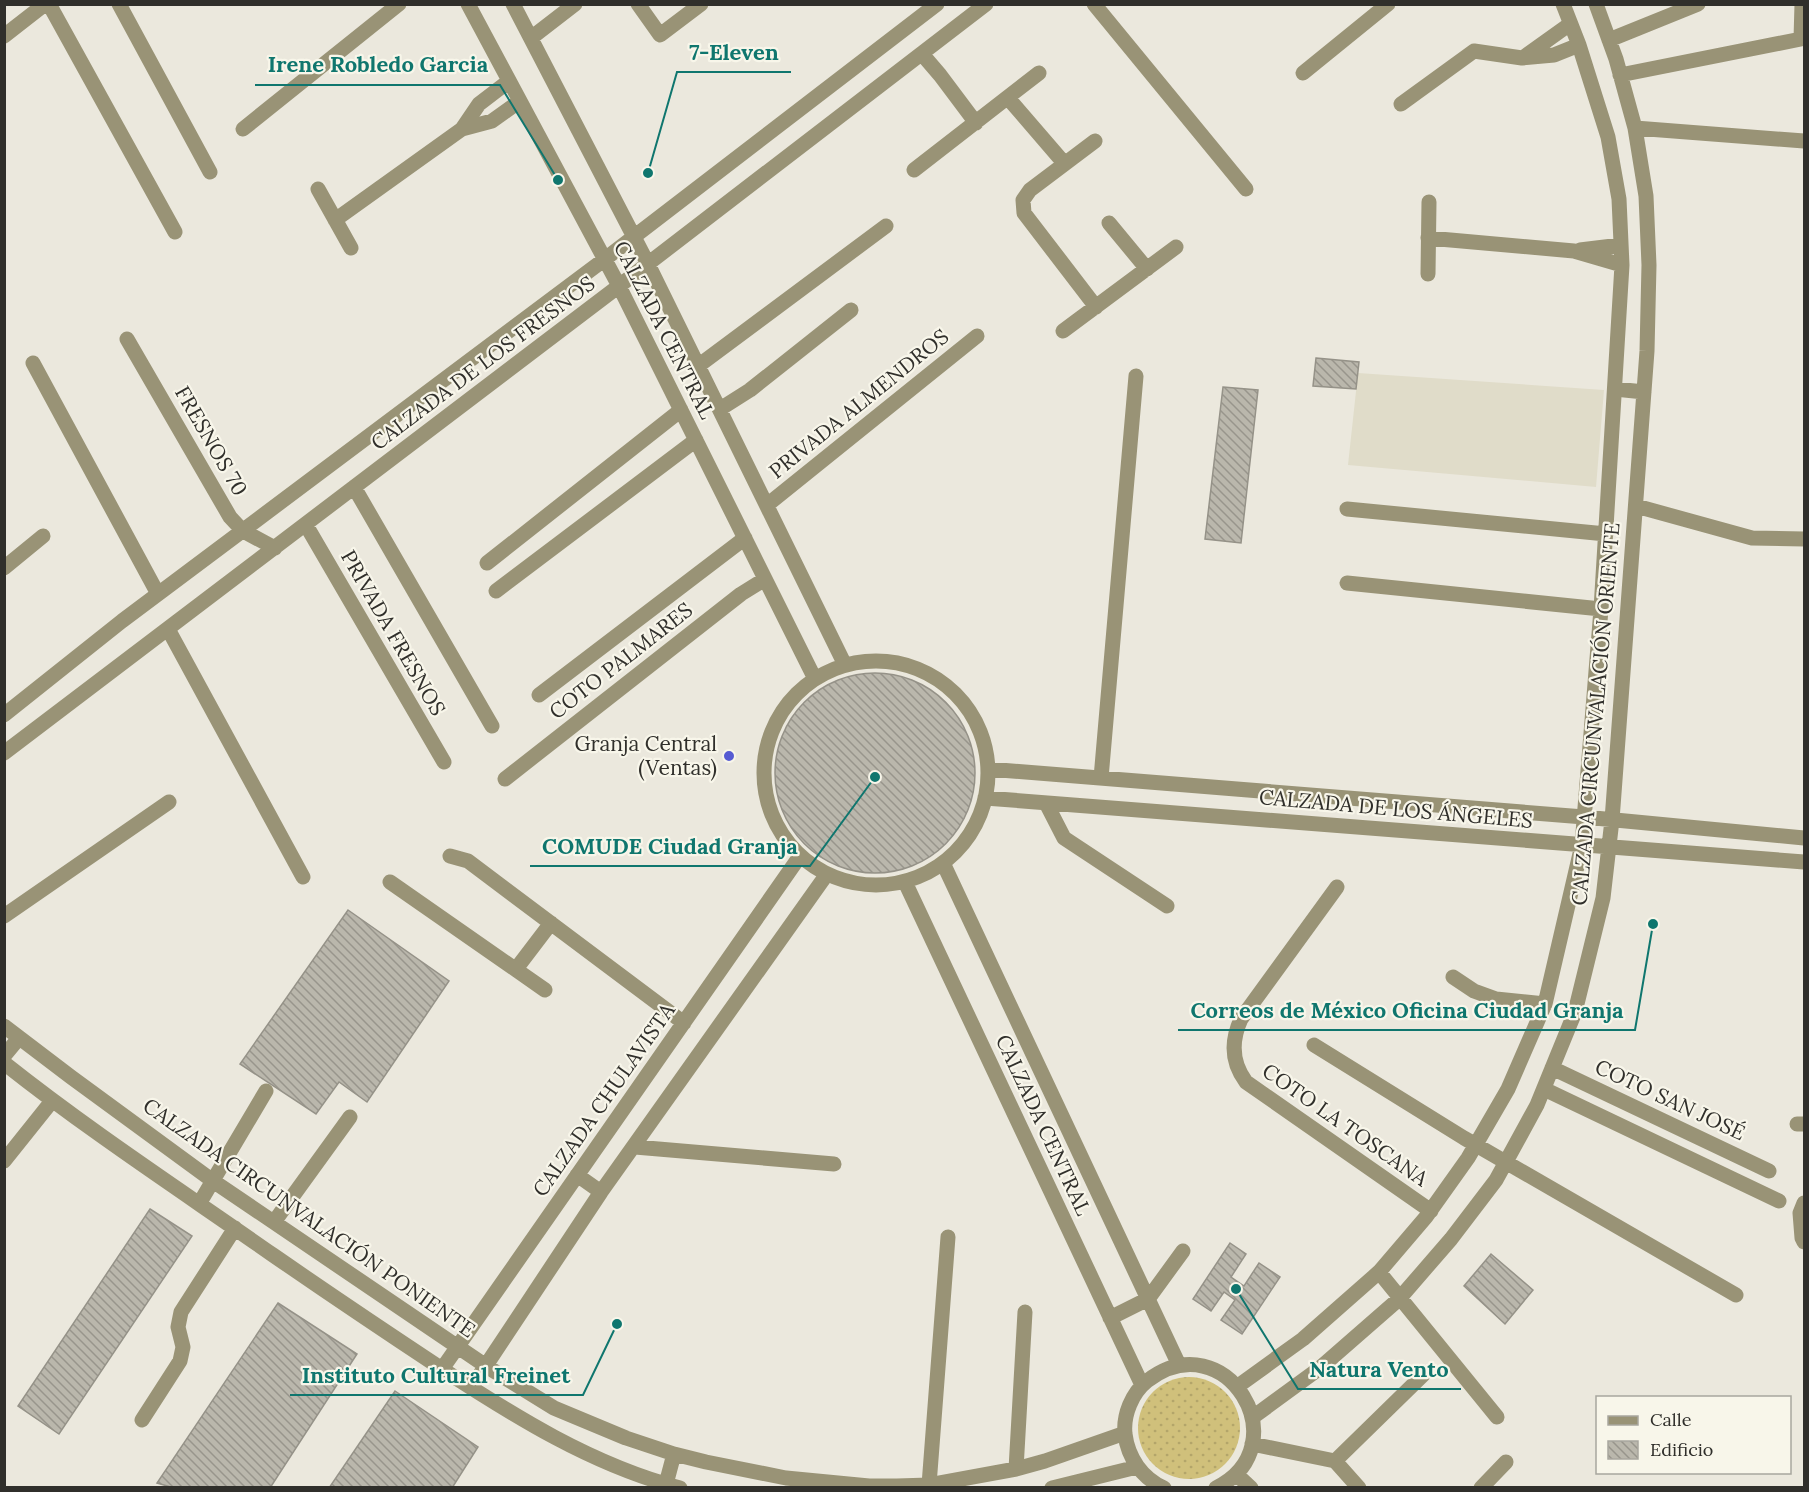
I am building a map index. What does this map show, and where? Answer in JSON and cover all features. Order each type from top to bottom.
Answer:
[{"type":"street","points":[[5,34],[47,4],[175,232]]},
{"type":"street","points":[[120,4],[210,172]]},
{"type":"street","points":[[243,129],[399,4]]},
{"type":"street","name":"CALZADA CENTRAL","points":[[468,4],[619,286],[815,679]]},
{"type":"street","name":"CALZADA CENTRAL","points":[[513,4],[648,264],[845,665]]},
{"type":"street","points":[[531,38],[575,4]]},
{"type":"street","points":[[638,4],[660,35],[701,4]]},
{"type":"street","name":"CALZADA DE LOS FRESNOS","points":[[4,715],[158,594],[605,259],[937,4]]},
{"type":"street","name":"CALZADA DE LOS FRESNOS","points":[[4,753],[306,525],[986,4]]},
{"type":"street","points":[[1094,4],[1246,189]]},
{"type":"street","points":[[1303,73],[1388,4]]},
{"type":"street","name":"CALZADA CIRCUNVALACIÓN ORIENTE","points":[[1238,1386],[1303,1339],[1379,1272],[1431,1211],[1468,1158],[1508,1089],[1545,1004],[1582,845],[1601,609],[1623,265],[1619,199],[1608,137],[1579,45],[1563,4]]},
{"type":"street","name":"CALZADA CIRCUNVALACIÓN ORIENTE","points":[[1253,1417],[1320,1368],[1400,1299],[1451,1239],[1496,1180],[1537,1105],[1575,1012],[1604,898],[1612,820],[1647,351],[1649,265],[1646,196],[1635,128],[1596,4]]},
{"type":"street","points":[[1609,40],[1698,4]]},
{"type":"street","points":[[1620,75],[1801,39],[1802,4]]},
{"type":"street","points":[[1522,58],[1570,24]]},
{"type":"street","points":[[1401,105],[1474,51],[1522,58],[1554,55],[1579,45]]},
{"type":"street","points":[[922,54],[976,123]]},
{"type":"street","points":[[914,170],[1039,74]]},
{"type":"street","points":[[462,129],[479,104],[509,81]]},
{"type":"street","points":[[1008,98],[1064,163]]},
{"type":"street","points":[[335,220],[462,129],[492,120],[520,101]]},
{"type":"street","points":[[1635,128],[1804,141]]},
{"type":"street","points":[[1095,141],[1030,190],[1023,200],[1024,213],[1096,307]]},
{"type":"street","points":[[318,189],[351,249]]},
{"type":"street","points":[[1428,274],[1429,202]]},
{"type":"street","points":[[1109,222],[1147,269]]},
{"type":"street","points":[[698,366],[886,226]]},
{"type":"street","points":[[1428,238],[1574,251],[1623,265]]},
{"type":"street","points":[[1574,251],[1621,245]]},
{"type":"street","points":[[1063,331],[1176,247]]},
{"type":"street","points":[[720,409],[750,390],[851,310]]},
{"type":"street","name":"PRIVADA ALMENDROS","points":[[767,505],[977,336]]},
{"type":"street","name":"FRESNOS 70","points":[[127,339],[230,517],[243,531],[275,548]]},
{"type":"street","points":[[33,363],[158,594]]},
{"type":"street","points":[[1101,778],[1136,376]]},
{"type":"street","points":[[1615,389],[1644,392]]},
{"type":"street","points":[[487,563],[681,410]]},
{"type":"street","points":[[496,591],[696,440]]},
{"type":"street","points":[[354,487],[492,726]]},
{"type":"street","points":[[1635,506],[1752,538],[1804,539]]},
{"type":"street","points":[[1347,509],[1606,534]]},
{"type":"street","name":"PRIVADA FRESNOS","points":[[306,525],[444,762]]},
{"type":"street","points":[[4,568],[43,536]]},
{"type":"street","points":[[539,695],[745,538]]},
{"type":"street","name":"COTO PALMARES","points":[[505,779],[741,594],[765,579]]},
{"type":"street","points":[[1347,583],[1601,609]]},
{"type":"street","points":[[168,629],[303,877]]},
{"type":"street","points":[[874,661],[902,664],[929,674],[953,691],[971,714],[983,740],[988,768],[985,798],[970,834],[943,863],[905,882],[866,885],[827,874],[800,856],[785,839],[774,820],[767,798],[764,776],[766,753],[772,731],[783,711],[797,693],[815,679],[845,665],[874,661]]},
{"type":"street","name":"CALZADA DE LOS ÁNGELES","points":[[988,768],[1584,817],[1804,838]]},
{"type":"street","name":"CALZADA DE LOS ÁNGELES","points":[[985,798],[1804,862]]},
{"type":"street","points":[[4,916],[169,802]]},
{"type":"street","points":[[1046,803],[1064,838],[1167,906]]},
{"type":"street","points":[[450,856],[468,861],[684,1023]]},
{"type":"street","name":"CALZADA CHULAVISTA","points":[[442,1369],[800,856]]},
{"type":"street","name":"CALZADA CENTRAL","points":[[943,863],[1179,1365]]},
{"type":"street","points":[[471,1388],[601,1192],[827,874]]},
{"type":"street","points":[[390,882],[545,990]]},
{"type":"street","name":"CALZADA CENTRAL","points":[[905,882],[1142,1385]]},
{"type":"street","name":"COTO LA TOSCANA","points":[[1337,887],[1242,1019],[1235,1037],[1235,1061],[1238,1072],[1246,1082],[1431,1211]]},
{"type":"street","points":[[516,969],[551,923]]},
{"type":"street","points":[[1453,977],[1474,991],[1496,999],[1545,1004]]},
{"type":"street","name":"CALZADA CIRCUNVALACIÓN PONIENTE","points":[[4,1026],[213,1181],[486,1366],[554,1408],[626,1438],[705,1462],[786,1478],[897,1487],[929,1485],[1016,1469],[1125,1433]]},
{"type":"street","points":[[4,1056],[19,1038]]},
{"type":"street","points":[[1314,1045],[1476,1145],[1736,1295]]},
{"type":"street","points":[[4,1064],[52,1101],[325,1291],[471,1388],[544,1432],[616,1466],[673,1486],[674,1454]]},
{"type":"street","name":"COTO SAN JOSÉ","points":[[1552,1068],[1769,1171]]},
{"type":"street","points":[[1544,1089],[1779,1201]]},
{"type":"street","points":[[199,1204],[266,1091]]},
{"type":"street","points":[[4,1161],[52,1101]]},
{"type":"street","points":[[274,1222],[350,1117]]},
{"type":"street","points":[[634,1147],[834,1164]]},
{"type":"street","points":[[577,1175],[601,1192]]},
{"type":"street","points":[[1804,1203],[1800,1213],[1804,1242]]},
{"type":"street","points":[[142,1420],[180,1361],[183,1347],[178,1327],[181,1312],[235,1228]]},
{"type":"street","points":[[929,1485],[948,1237]]},
{"type":"street","points":[[1110,1318],[1148,1299],[1184,1251]]},
{"type":"street","points":[[325,1291],[340,1268]]},
{"type":"street","points":[[1379,1272],[1497,1417]]},
{"type":"street","points":[[1016,1469],[1025,1312]]},
{"type":"street","points":[[1164,1488],[1153,1483],[1137,1467],[1129,1451],[1125,1433],[1126,1416],[1132,1400],[1142,1385],[1159,1372],[1179,1365],[1201,1365],[1221,1372],[1238,1386],[1253,1417],[1252,1444],[1246,1460],[1236,1474],[1216,1488]]},
{"type":"street","points":[[1335,1461],[1423,1375]]},
{"type":"street","points":[[1252,1444],[1335,1461],[1359,1488]]},
{"type":"street","points":[[1480,1488],[1506,1462]]},
{"type":"street","points":[[1052,1488],[1137,1467]]},
{"type":"street","points":[[1236,1474],[1251,1488]]},
{"type":"shaded area","points":[[1358,373],[1604,390],[1596,487],[1348,465]]},
{"type":"shaded area","points":[[1189,1377],[1218,1385],[1232,1399],[1240,1428],[1232,1457],[1218,1471],[1189,1479],[1160,1471],[1146,1457],[1138,1428],[1146,1399],[1160,1385]]},
{"type":"building","points":[[1316,358],[1359,362],[1356,389],[1313,386]]},
{"type":"building","points":[[1223,387],[1258,390],[1241,543],[1205,539]]},
{"type":"building","points":[[875,673],[894,675],[922,685],[952,710],[967,735],[973,754],[975,773],[973,792],[963,820],[938,850],[913,865],[894,871],[875,873],[856,871],[828,861],[798,836],[783,811],[777,792],[775,773],[777,754],[787,726],[812,696],[837,681],[856,675]]},
{"type":"building","points":[[348,910],[449,981],[367,1102],[339,1082],[316,1114],[240,1064]]},
{"type":"building","points":[[150,1209],[192,1236],[59,1434],[18,1406]]},
{"type":"building","points":[[1230,1243],[1246,1254],[1231,1277],[1244,1286],[1259,1263],[1280,1277],[1242,1334],[1221,1320],[1235,1300],[1224,1292],[1211,1311],[1193,1299]]},
{"type":"building","points":[[1491,1254],[1533,1290],[1505,1324],[1464,1286]]},
{"type":"building","points":[[278,1303],[357,1354],[270,1488],[174,1488],[157,1483]]},
{"type":"building","points":[[395,1391],[478,1447],[452,1488],[329,1488]]},
{"type":"place","name":"7-Eleven","points":[[648,173]]},
{"type":"place","name":"Irene Robledo Garcia","points":[[558,180]]},
{"type":"place","name":"Granja Central (Ventas)","points":[[729,756]]},
{"type":"place","name":"COMUDE Ciudad Granja","points":[[875,777]]},
{"type":"place","name":"Correos de México Oficina Ciudad Granja","points":[[1653,924]]},
{"type":"place","name":"Natura Vento","points":[[1236,1289]]},
{"type":"place","name":"Instituto Cultural Freinet","points":[[617,1324]]}]
